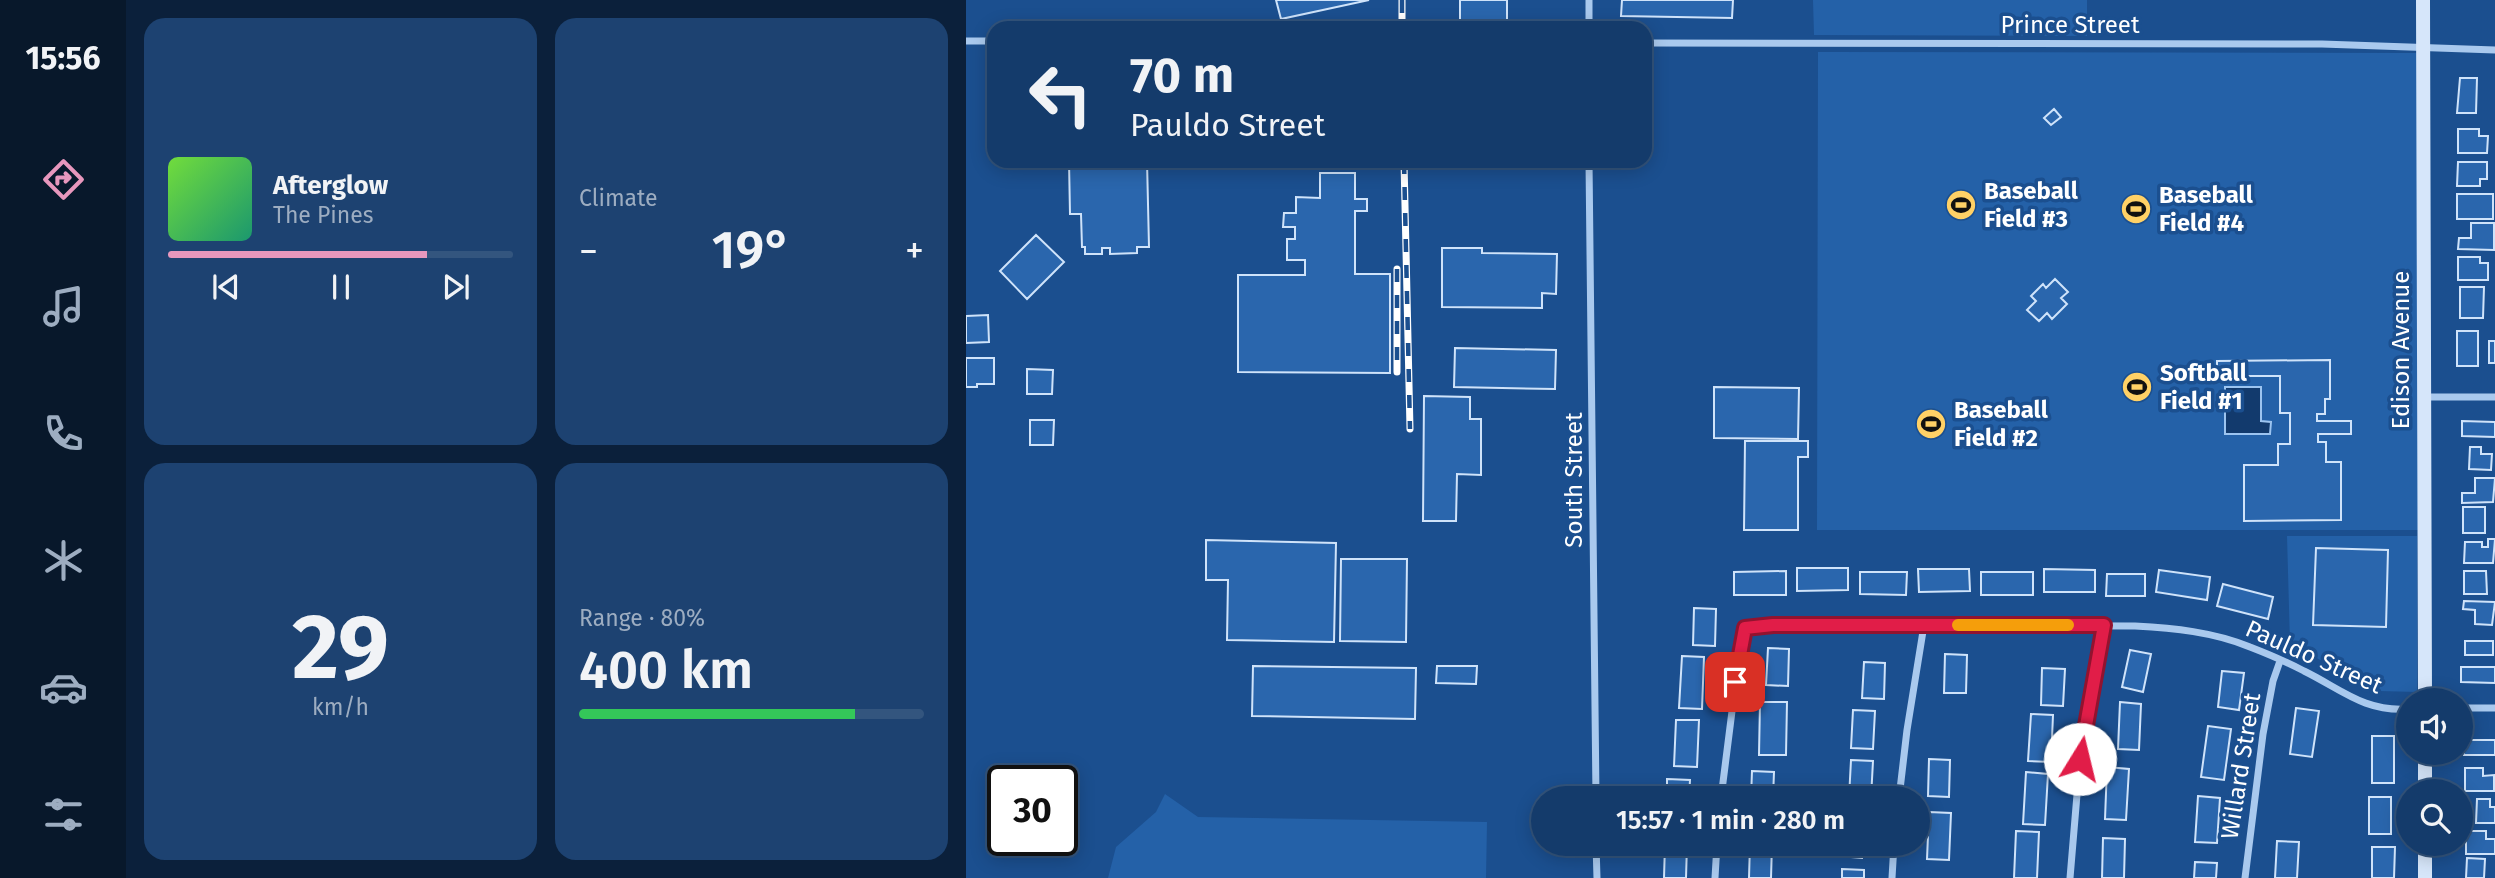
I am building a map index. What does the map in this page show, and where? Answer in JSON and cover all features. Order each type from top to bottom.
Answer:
[{"type":"street","points":[[1589,0],[1589,21]]},
{"type":"street","name":"Edison Avenue","points":[[2423,0],[2425,688]]},
{"type":"street","points":[[966,41],[987,41]]},
{"type":"street","name":"Prince Street","points":[[1652,43],[2322,44],[2495,50]]},
{"type":"street","name":"South Street","points":[[1589,168],[1596,786]]},
{"type":"street","points":[[2424,397],[2495,397]]},
{"type":"street","name":"Pauldo Street","points":[[1723,786],[1745,628],[1773,625],[2104,625],[2181,629],[2249,646],[2304,671],[2362,704],[2396,709]]},
{"type":"street","points":[[1900,786],[1924,625]]},
{"type":"street","points":[[2070,878],[2080,759],[2104,625]]},
{"type":"street","name":"Willard Street","points":[[2245,878],[2263,734],[2273,681],[2280,661]]},
{"type":"street","points":[[2473,708],[2495,708]]},
{"type":"street","points":[[1597,856],[1597,878]]},
{"type":"street","points":[[1715,878],[1716,856]]},
{"type":"street","points":[[1892,878],[1893,856]]},
{"type":"street","points":[[2425,856],[2425,878]]},
{"type":"shaded area","points":[[1813,0],[2087,0],[2087,36],[1814,35]]},
{"type":"shaded area","points":[[1818,52],[2418,53],[2418,530],[1817,530]]},
{"type":"shaded area","points":[[2225,387],[2261,387],[2261,421],[2271,422],[2270,434],[2225,434]]},
{"type":"shaded area","points":[[2287,536],[2417,536],[2417,688],[2379,691],[2290,644]]},
{"type":"shaded area","points":[[1165,794],[1198,817],[1487,822],[1486,878],[1108,878],[1116,847],[1156,812]]},
{"type":"building","points":[[1276,0],[1369,0],[1281,19]]},
{"type":"building","points":[[1460,0],[1507,0],[1507,21],[1460,21]]},
{"type":"building","points":[[1622,0],[1733,0],[1732,18],[1621,16]]},
{"type":"building","points":[[2460,78],[2477,78],[2476,113],[2457,113]]},
{"type":"building","points":[[2054,109],[2061,117],[2051,125],[2044,118]]},
{"type":"building","points":[[2458,129],[2479,129],[2479,136],[2488,136],[2487,153],[2458,153]]},
{"type":"building","points":[[2458,162],[2487,162],[2487,179],[2480,179],[2480,186],[2457,186]]},
{"type":"building","points":[[1069,168],[1147,168],[1149,247],[1137,247],[1137,253],[1110,254],[1110,248],[1102,248],[1102,254],[1085,254],[1085,247],[1082,247],[1081,214],[1070,214]]},
{"type":"building","points":[[1320,173],[1355,173],[1355,199],[1367,199],[1367,211],[1355,211],[1355,274],[1390,274],[1390,373],[1238,372],[1238,275],[1305,275],[1305,260],[1287,260],[1287,239],[1295,239],[1295,227],[1283,227],[1284,213],[1296,213],[1296,197],[1320,198]]},
{"type":"building","points":[[2457,194],[2493,194],[2493,219],[2457,219]]},
{"type":"building","points":[[2471,223],[2494,223],[2494,250],[2458,249],[2459,238],[2471,238]]},
{"type":"building","points":[[1036,235],[1064,262],[1027,299],[1000,271]]},
{"type":"building","points":[[1442,248],[1482,248],[1482,253],[1557,254],[1556,294],[1542,293],[1542,308],[1442,307]]},
{"type":"building","points":[[2458,257],[2480,257],[2480,263],[2488,263],[2488,280],[2458,280]]},
{"type":"building","points":[[2055,279],[2068,292],[2061,298],[2067,304],[2052,319],[2047,313],[2039,321],[2027,310],[2036,301],[2031,296],[2043,284],[2046,288]]},
{"type":"building","points":[[2460,287],[2484,287],[2483,318],[2460,318]]},
{"type":"building","points":[[988,315],[989,342],[966,343],[966,316]]},
{"type":"building","points":[[2457,331],[2478,331],[2478,366],[2457,366]]},
{"type":"building","points":[[2489,341],[2495,341],[2495,363],[2489,363]]},
{"type":"building","points":[[1455,348],[1556,350],[1555,389],[1454,387]]},
{"type":"building","points":[[966,358],[994,358],[994,384],[966,387]]},
{"type":"building","points":[[2330,360],[2330,399],[2325,399],[2325,414],[2317,414],[2317,421],[2351,421],[2351,434],[2318,434],[2318,442],[2326,442],[2326,462],[2341,462],[2341,520],[2244,521],[2244,465],[2278,465],[2278,444],[2290,444],[2290,413],[2280,413],[2280,376],[2217,376],[2217,361]]},
{"type":"building","points":[[1027,369],[1053,370],[1052,394],[1027,394]]},
{"type":"building","points":[[1714,387],[1799,388],[1798,439],[1714,438]]},
{"type":"building","points":[[1424,396],[1470,397],[1470,419],[1481,419],[1481,475],[1457,474],[1456,521],[1423,521]]},
{"type":"building","points":[[1030,420],[1054,420],[1053,445],[1030,445]]},
{"type":"building","points":[[2462,421],[2495,422],[2495,437],[2462,436]]},
{"type":"building","points":[[1745,441],[1808,441],[1808,457],[1798,457],[1798,530],[1744,530]]},
{"type":"building","points":[[2470,447],[2481,447],[2481,454],[2492,454],[2491,470],[2469,469]]},
{"type":"building","points":[[2475,478],[2495,478],[2493,502],[2462,503],[2462,493],[2475,493]]},
{"type":"building","points":[[2463,507],[2485,507],[2485,533],[2463,533]]},
{"type":"building","points":[[2488,539],[2495,539],[2493,563],[2464,563],[2465,542],[2482,542],[2482,547],[2488,547]]},
{"type":"building","points":[[1206,540],[1336,543],[1334,642],[1227,640],[1228,580],[1206,580]]},
{"type":"building","points":[[2316,548],[2388,550],[2386,627],[2313,625]]},
{"type":"building","points":[[1341,559],[1407,559],[1406,642],[1340,641]]},
{"type":"building","points":[[1797,568],[1848,568],[1848,590],[1797,591]]},
{"type":"building","points":[[1918,569],[1969,569],[1970,591],[1919,592]]},
{"type":"building","points":[[2044,569],[2095,570],[2095,592],[2044,592]]},
{"type":"building","points":[[2159,570],[2210,577],[2207,600],[2156,592]]},
{"type":"building","points":[[1786,571],[1786,595],[1734,595],[1734,572]]},
{"type":"building","points":[[2464,571],[2486,571],[2487,594],[2464,594]]},
{"type":"building","points":[[1860,572],[1907,572],[1906,595],[1860,594]]},
{"type":"building","points":[[1981,572],[2033,572],[2033,595],[1981,595]]},
{"type":"building","points":[[2107,574],[2145,574],[2145,596],[2106,596]]},
{"type":"building","points":[[2223,584],[2273,597],[2268,619],[2217,606]]},
{"type":"building","points":[[2464,601],[2495,602],[2492,625],[2475,624],[2475,610],[2463,609]]},
{"type":"building","points":[[1694,608],[1716,609],[1715,646],[1693,645]]},
{"type":"building","points":[[2465,641],[2493,641],[2493,655],[2465,655]]},
{"type":"building","points":[[1768,648],[1789,649],[1788,686],[1766,685]]},
{"type":"building","points":[[2130,650],[2151,654],[2143,692],[2122,687]]},
{"type":"building","points":[[1945,654],[1967,655],[1966,693],[1944,693]]},
{"type":"building","points":[[1682,656],[1704,657],[1702,709],[1679,708]]},
{"type":"building","points":[[1864,662],[1885,663],[1884,699],[1862,698]]},
{"type":"building","points":[[1253,666],[1416,668],[1415,719],[1252,716]]},
{"type":"building","points":[[1437,666],[1477,666],[1476,684],[1436,683]]},
{"type":"building","points":[[2461,667],[2495,667],[2495,683],[2461,682]]},
{"type":"building","points":[[2042,668],[2065,669],[2063,706],[2041,705]]},
{"type":"building","points":[[2222,671],[2244,673],[2239,710],[2218,707]]},
{"type":"building","points":[[1760,702],[1787,702],[1786,755],[1759,755]]},
{"type":"building","points":[[2120,702],[2141,704],[2139,750],[2118,749]]},
{"type":"building","points":[[2296,708],[2319,711],[2312,757],[2290,754]]},
{"type":"building","points":[[1853,710],[1875,711],[1873,749],[1851,748]]},
{"type":"building","points":[[2031,714],[2053,715],[2051,762],[2028,761]]},
{"type":"building","points":[[1676,720],[1699,720],[1697,767],[1674,766]]},
{"type":"building","points":[[2208,726],[2231,729],[2224,780],[2201,777]]},
{"type":"building","points":[[2372,736],[2394,736],[2394,783],[2372,783]]},
{"type":"building","points":[[2473,740],[2495,740],[2495,755],[2473,755]]},
{"type":"building","points":[[1929,759],[1950,760],[1949,797],[1930,796]]},
{"type":"building","points":[[1851,760],[1873,761],[1872,786],[1850,786]]},
{"type":"building","points":[[2107,767],[2129,769],[2126,820],[2105,819]]},
{"type":"building","points":[[2465,768],[2483,768],[2483,776],[2494,775],[2494,791],[2473,791],[2473,779],[2465,779]]},
{"type":"building","points":[[1752,771],[1774,772],[1773,786],[1751,786]]},
{"type":"building","points":[[2026,772],[2048,774],[2045,825],[2023,824]]},
{"type":"building","points":[[1667,779],[1690,780],[1690,786],[1667,786]]},
{"type":"building","points":[[2198,796],[2220,798],[2217,843],[2195,842]]},
{"type":"building","points":[[2369,797],[2391,797],[2391,834],[2369,834]]},
{"type":"building","points":[[2477,799],[2490,799],[2490,807],[2495,807],[2495,823],[2476,823]]},
{"type":"building","points":[[1930,812],[1951,813],[1949,860],[1927,859],[1930,856]]},
{"type":"building","points":[[2016,831],[2039,832],[2037,878],[2014,878]]},
{"type":"building","points":[[2473,831],[2486,831],[2486,839],[2495,839],[2495,854],[2473,854]]},
{"type":"building","points":[[2103,838],[2125,839],[2124,878],[2102,878]]},
{"type":"building","points":[[2277,841],[2299,842],[2297,878],[2275,878]]},
{"type":"building","points":[[2372,847],[2395,847],[2394,878],[2372,878]]},
{"type":"building","points":[[1665,856],[1687,856],[1686,878],[1664,878]]},
{"type":"building","points":[[1750,856],[1772,856],[1771,878],[1749,878]]},
{"type":"building","points":[[2467,858],[2485,859],[2484,878],[2466,878]]},
{"type":"building","points":[[2195,862],[2217,863],[2216,878],[2194,878]]},
{"type":"building","points":[[1842,869],[1864,870],[1864,878],[1842,878]]},
{"type":"railway","points":[[1402,0],[1402,21]]},
{"type":"railway","points":[[1404,168],[1410,429]]},
{"type":"railway","points":[[1397,269],[1397,372]]},
{"type":"slow traffic","points":[[1958,625],[2068,625]]},
{"type":"place","name":"Baseball Field #3","points":[[1961,205]]},
{"type":"place","name":"Baseball Field #4","points":[[2136,209]]},
{"type":"place","name":"Softball Field #1","points":[[2137,387]]},
{"type":"place","name":"Baseball Field #2","points":[[1931,424]]},
{"type":"route","points":[[1735,682],[1745,628],[1773,625],[2104,625],[2080,759]]}]
